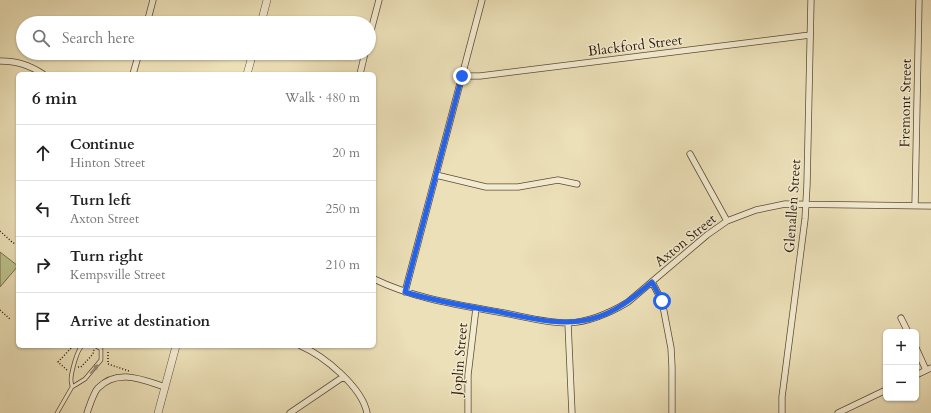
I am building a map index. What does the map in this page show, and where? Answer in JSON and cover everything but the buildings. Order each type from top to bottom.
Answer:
[{"type":"street","points":[[149,16],[153,0]]},
{"type":"street","points":[[263,16],[267,0]]},
{"type":"street","points":[[375,16],[379,0]]},
{"type":"street","points":[[405,292],[482,0]]},
{"type":"street","name":"Glenallen Street","points":[[782,413],[782,396],[806,203],[811,0]]},
{"type":"street","name":"Fremont Street","points":[[915,206],[919,0]]},
{"type":"street","name":"Blackford Street","points":[[462,76],[480,76],[810,36]]},
{"type":"street","points":[[134,72],[137,60]]},
{"type":"street","points":[[248,72],[251,60]]},
{"type":"street","points":[[360,72],[363,60]]},
{"type":"street","points":[[0,61],[25,64],[39,72]]},
{"type":"street","points":[[690,154],[727,221]]},
{"type":"street","points":[[436,175],[486,187],[518,187],[558,180],[577,184]]},
{"type":"street","name":"Axton Street","points":[[376,280],[405,292],[426,298],[545,321],[568,323],[588,320],[609,313],[628,302],[707,235],[727,221],[756,210],[775,205],[806,203],[931,206]]},
{"type":"street","points":[[652,282],[662,301],[671,348],[672,413]]},
{"type":"street","name":"Joplin Street","points":[[468,413],[468,375],[476,308]]},
{"type":"street","points":[[901,318],[906,329]]},
{"type":"street","points":[[568,323],[572,413]]},
{"type":"street","points":[[158,413],[175,348]]},
{"type":"street","points":[[304,348],[325,361],[343,377],[360,396],[367,413]]},
{"type":"street","points":[[919,353],[928,369],[919,374]]},
{"type":"street","points":[[87,413],[97,388],[114,378],[132,377],[165,386]]},
{"type":"street","points":[[290,413],[343,377]]},
{"type":"street","points":[[838,413],[883,391]]},
{"type":"lane","points":[[72,387],[71,380],[79,348]]},
{"type":"lane","points":[[57,413],[72,387],[85,379],[101,360],[101,349],[98,348]]},
{"type":"path","points":[[0,231],[13,243],[16,244]]},
{"type":"path","points":[[0,310],[11,320]]},
{"type":"path","points":[[66,370],[58,362],[72,348]]},
{"type":"path","points":[[78,367],[81,368],[93,354],[95,348]]},
{"type":"path","points":[[108,352],[108,364],[134,372],[132,377]]},
{"type":"green space","points":[[0,252],[16,264],[16,268],[0,287]]},
{"type":"route","points":[[462,76],[405,292],[426,298],[476,308],[545,321],[568,323],[588,320],[609,313],[628,302],[652,282],[662,301]]}]
